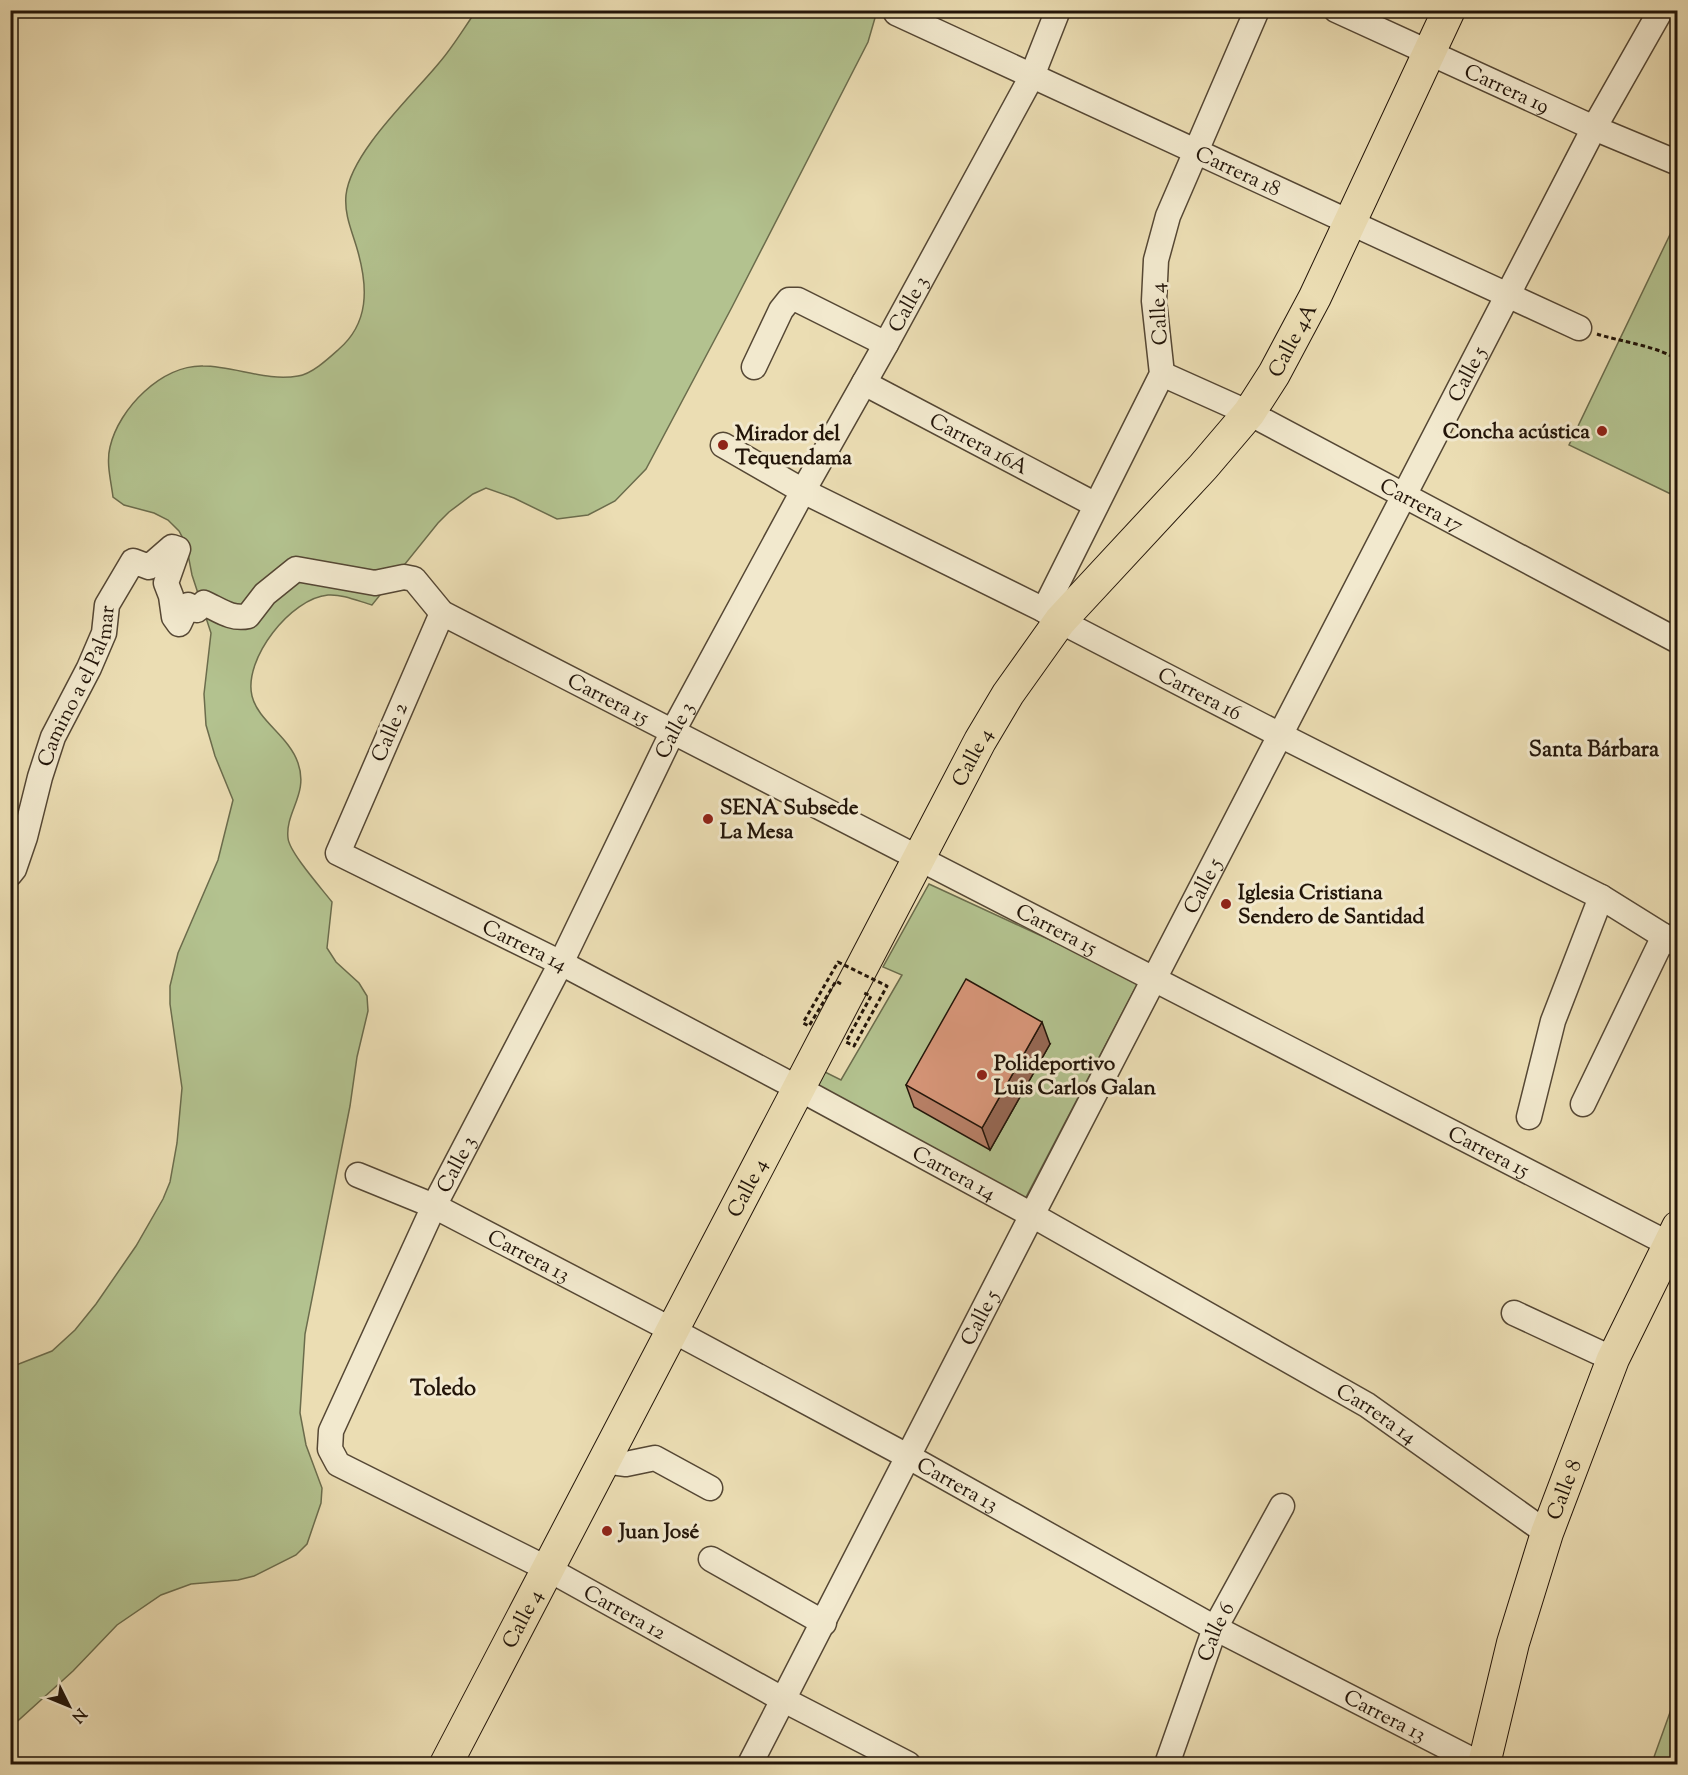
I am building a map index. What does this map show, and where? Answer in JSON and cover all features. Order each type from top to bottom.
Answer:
[{"type":"main road","name":"Calle 4A","points":[[1052,615],[1203,467],[1249,413],[1274,374],[1315,297],[1449,10]]},
{"type":"main road","name":"Calle 4","points":[[446,1764],[918,857],[980,741],[1052,615]]},
{"type":"main road","name":"Calle 8","points":[[1482,1764],[1513,1643],[1547,1533],[1613,1359],[1673,1235]]},
{"type":"street","name":"Calle 3","points":[[338,1464],[330,1449],[331,1431],[434,1206],[561,963],[673,731],[803,490],[886,344],[1032,76],[1059,10]]},
{"type":"street","name":"Calle 4","points":[[1052,615],[1096,505],[1162,374],[1154,301],[1156,260],[1168,216],[1257,10]]},
{"type":"street","name":"Carrera 19","points":[[1336,10],[1594,128],[1677,163]]},
{"type":"street","name":"Calle 5","points":[[750,1764],[1594,128],[1661,10]]},
{"type":"street","name":"Carrera 18","points":[[897,12],[1579,327]]},
{"type":"street","points":[[754,367],[781,309],[789,300],[798,300],[886,344]]},
{"type":"street","name":"Carrera 17","points":[[1162,374],[1249,413],[1616,606],[1677,641]]},
{"type":"street","name":"Carrera 16A","points":[[864,383],[1096,505]]},
{"type":"street","name":"Carrera 16","points":[[723,446],[803,490],[1601,897],[1671,941]]},
{"type":"street","name":"Camino a el Palmar","points":[[10,874],[14,869],[25,837],[53,737],[89,668],[104,633],[107,605],[133,561],[148,567],[172,547],[178,549],[166,583],[171,596],[174,617],[179,624],[188,605],[197,610],[204,603],[228,615],[244,618],[265,594],[296,569],[375,583],[405,577],[414,579],[442,613]]},
{"type":"street","name":"Carrera 15","points":[[442,613],[1154,978],[1673,1235]]},
{"type":"street","name":"Calle 2","points":[[338,853],[442,613]]},
{"type":"street","name":"Carrera 14","points":[[338,853],[561,963],[1032,1215],[1367,1406],[1547,1533]]},
{"type":"street","points":[[1529,1117],[1553,1021],[1601,897]]},
{"type":"street","points":[[1583,1104],[1671,941]]},
{"type":"street","name":"Carrera 13","points":[[358,1175],[434,1206],[672,1330],[909,1457],[1215,1628],[1482,1764]]},
{"type":"street","points":[[1514,1313],[1613,1359]]},
{"type":"street","points":[[604,1461],[626,1464],[655,1458],[710,1488]]},
{"type":"street","name":"Carrera 12","points":[[338,1464],[548,1569],[784,1700],[908,1764]]},
{"type":"street","name":"Calle 6","points":[[1167,1764],[1215,1628],[1282,1506]]},
{"type":"street","points":[[711,1559],[824,1623]]},
{"type":"path","points":[[1579,327],[1601,336],[1648,347],[1674,357],[1677,361]]},
{"type":"path","points":[[841,984],[836,981],[809,1026],[803,1023],[838,962],[887,986],[854,1046],[846,1042],[871,996],[864,993]]},
{"type":"green space","points":[[476,11],[877,11],[868,42],[646,469],[615,501],[588,515],[557,519],[514,498],[486,488],[473,494],[438,523],[372,605],[339,596],[328,595],[314,599],[299,607],[285,619],[262,649],[251,681],[252,696],[260,713],[294,753],[301,774],[301,784],[290,820],[288,838],[300,861],[332,902],[327,948],[336,962],[359,983],[367,996],[368,1011],[357,1057],[350,1106],[305,1334],[300,1413],[306,1445],[322,1488],[321,1503],[307,1544],[296,1555],[254,1576],[238,1580],[191,1584],[161,1595],[117,1625],[73,1671],[11,1727],[11,1367],[52,1351],[75,1330],[136,1246],[170,1182],[177,1143],[182,1088],[170,1004],[170,986],[178,953],[218,860],[233,800],[215,756],[206,725],[204,694],[211,633],[192,575],[186,544],[179,531],[168,520],[154,513],[124,505],[113,497],[109,466],[110,447],[115,432],[133,404],[144,392],[172,373],[203,366],[275,377],[298,376],[320,365],[349,339],[356,328],[364,304],[361,265],[346,210],[346,195],[350,178],[384,125],[444,57]]},
{"type":"green space","points":[[1677,220],[1677,497],[1569,445]]},
{"type":"green space","points":[[929,884],[1139,981],[1025,1199],[817,1086],[825,1072],[841,1080],[902,975],[883,967]]},
{"type":"green space","points":[[1677,1693],[1677,1764],[1651,1764],[1654,1757]]},
{"type":"building","name":"Polideportivo Luis Carlos Galan","points":[[966,979],[1042,1022],[982,1128],[906,1085]]},
{"type":"place","name":"Concha acústica","points":[[1602,431]]},
{"type":"place","name":"Mirador del Tequendama","points":[[723,445]]},
{"type":"place","name":"SENA Subsede La Mesa","points":[[708,819]]},
{"type":"place","name":"Iglesia Cristiana Sendero de Santidad","points":[[1226,904]]},
{"type":"place","name":"Polideportivo Luis Carlos Galan","points":[[982,1075]]},
{"type":"place","name":"Juan José","points":[[607,1531]]},
{"type":"district","name":"Santa Bárbara","points":[[1594,748]]},
{"type":"district","name":"Toledo","points":[[443,1387]]}]
